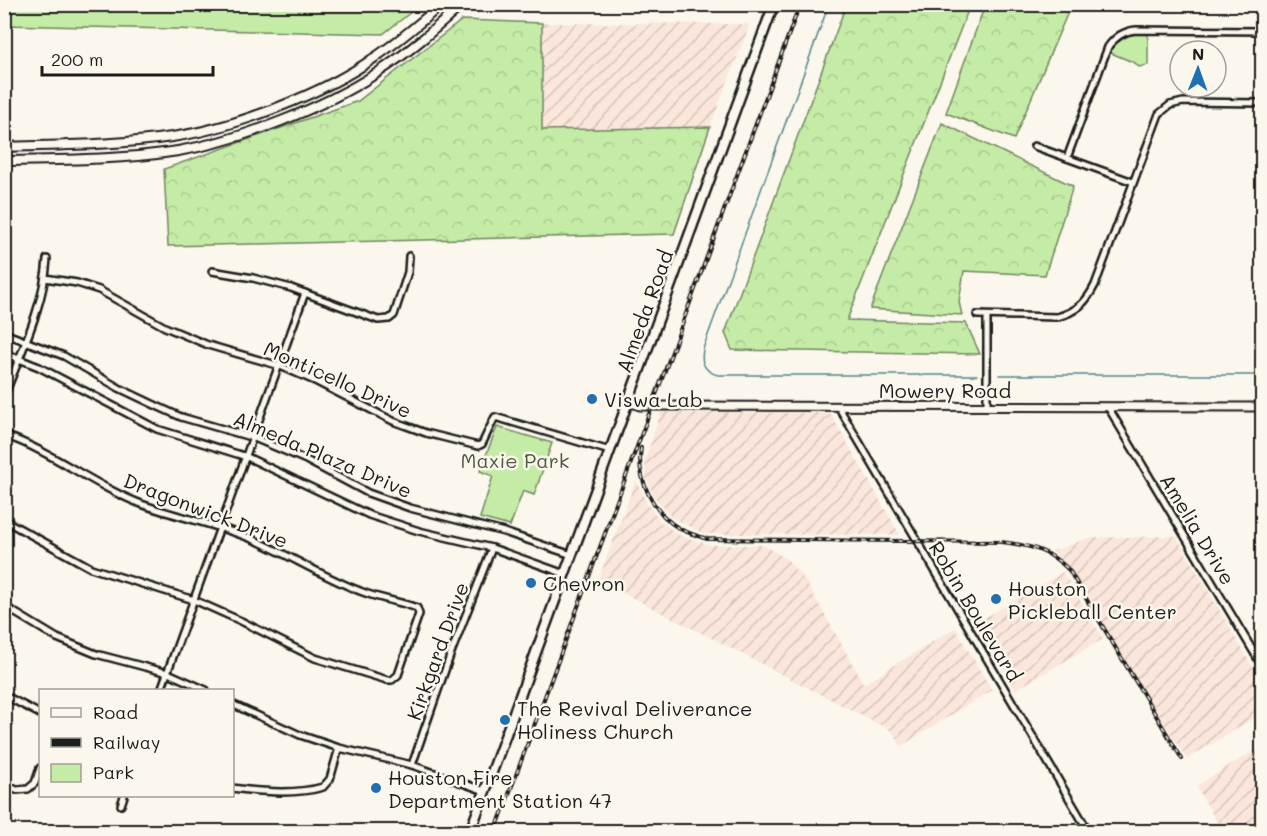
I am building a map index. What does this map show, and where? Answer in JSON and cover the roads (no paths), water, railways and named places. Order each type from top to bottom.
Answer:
[{"type":"main road","points":[[442,4],[372,60],[330,83],[268,111],[175,137],[140,141],[8,147],[8,161],[144,155],[179,151],[272,125],[376,74],[463,4]]},
{"type":"main road","name":"Almeda Road","points":[[470,831],[774,4]]},
{"type":"main road","points":[[429,15],[437,26]]},
{"type":"main road","points":[[330,83],[336,95]]},
{"type":"main road","points":[[217,127],[221,141]]},
{"type":"street","points":[[1067,158],[1107,48],[1122,33],[1136,30],[1263,31]]},
{"type":"street","points":[[977,315],[1057,317],[1073,311],[1086,301],[1095,285],[1155,121],[1164,109],[1183,102],[1263,103]]},
{"type":"street","points":[[1034,146],[1133,182]]},
{"type":"street","points":[[212,271],[253,278],[378,320],[388,319],[394,315],[408,272],[409,256]]},
{"type":"street","points":[[4,397],[38,305],[47,259]]},
{"type":"street","name":"Monticello Drive","points":[[45,278],[77,283],[99,290],[165,327],[208,345],[280,366],[393,420],[456,442],[473,446],[482,444],[495,417],[610,451]]},
{"type":"street","points":[[161,689],[305,294]]},
{"type":"street","points":[[987,316],[987,406]]},
{"type":"street","name":"Almeda Plaza Drive","points":[[4,333],[64,356],[119,388],[181,417],[254,438],[306,460],[368,493],[411,508],[504,532],[572,555]]},
{"type":"street","name":"Almeda Plaza Drive","points":[[4,353],[39,366],[157,429],[247,457],[380,519],[419,531],[492,548],[565,574]]},
{"type":"street","name":"Mowery Road","points":[[628,402],[640,406],[1263,407]]},
{"type":"street","name":"Robin Boulevard","points":[[838,406],[1089,831]]},
{"type":"street","name":"Amelia Drive","points":[[1108,407],[1263,666]]},
{"type":"street","name":"Dragonwick Drive","points":[[4,435],[61,461],[105,487],[143,504],[220,527],[256,541],[363,593],[417,608],[419,614],[398,675],[392,680],[387,680],[315,658],[194,600]]},
{"type":"street","points":[[4,520],[91,568],[194,600]]},
{"type":"street","name":"Kirkgard Drive","points":[[412,765],[451,653],[492,548]]},
{"type":"street","points":[[4,606],[57,638],[86,650],[168,674],[204,689]]},
{"type":"street","points":[[4,696],[39,714]]},
{"type":"street","points":[[234,705],[300,735],[339,748],[412,765],[485,791]]},
{"type":"street","points":[[234,788],[297,791],[324,787],[330,779],[339,748]]},
{"type":"street","points":[[4,783],[16,790],[28,789],[35,783],[39,771]]},
{"type":"street","points":[[121,805],[123,797]]},
{"type":"waterway","points":[[829,4],[704,346],[703,364],[708,371],[718,375],[977,375]]},
{"type":"waterway","points":[[999,375],[1262,375]]},
{"type":"railway","points":[[495,832],[800,4]]},
{"type":"railway","points":[[641,448],[641,471],[654,505],[680,529],[707,539],[1001,542],[1030,547],[1046,553],[1069,570],[1182,759]]},
{"type":"place","name":"Viswa Lab","points":[[592,399]]},
{"type":"place","name":"Chevron","points":[[531,583]]},
{"type":"place","name":"Houston Pickleball Center","points":[[996,599]]},
{"type":"place","name":"The Revival Deliverance Holiness Church","points":[[505,720]]},
{"type":"place","name":"Houston Fire Department Station 47","points":[[376,788]]},
{"type":"park label","name":"Maxie Park","points":[[515,460]]}]
